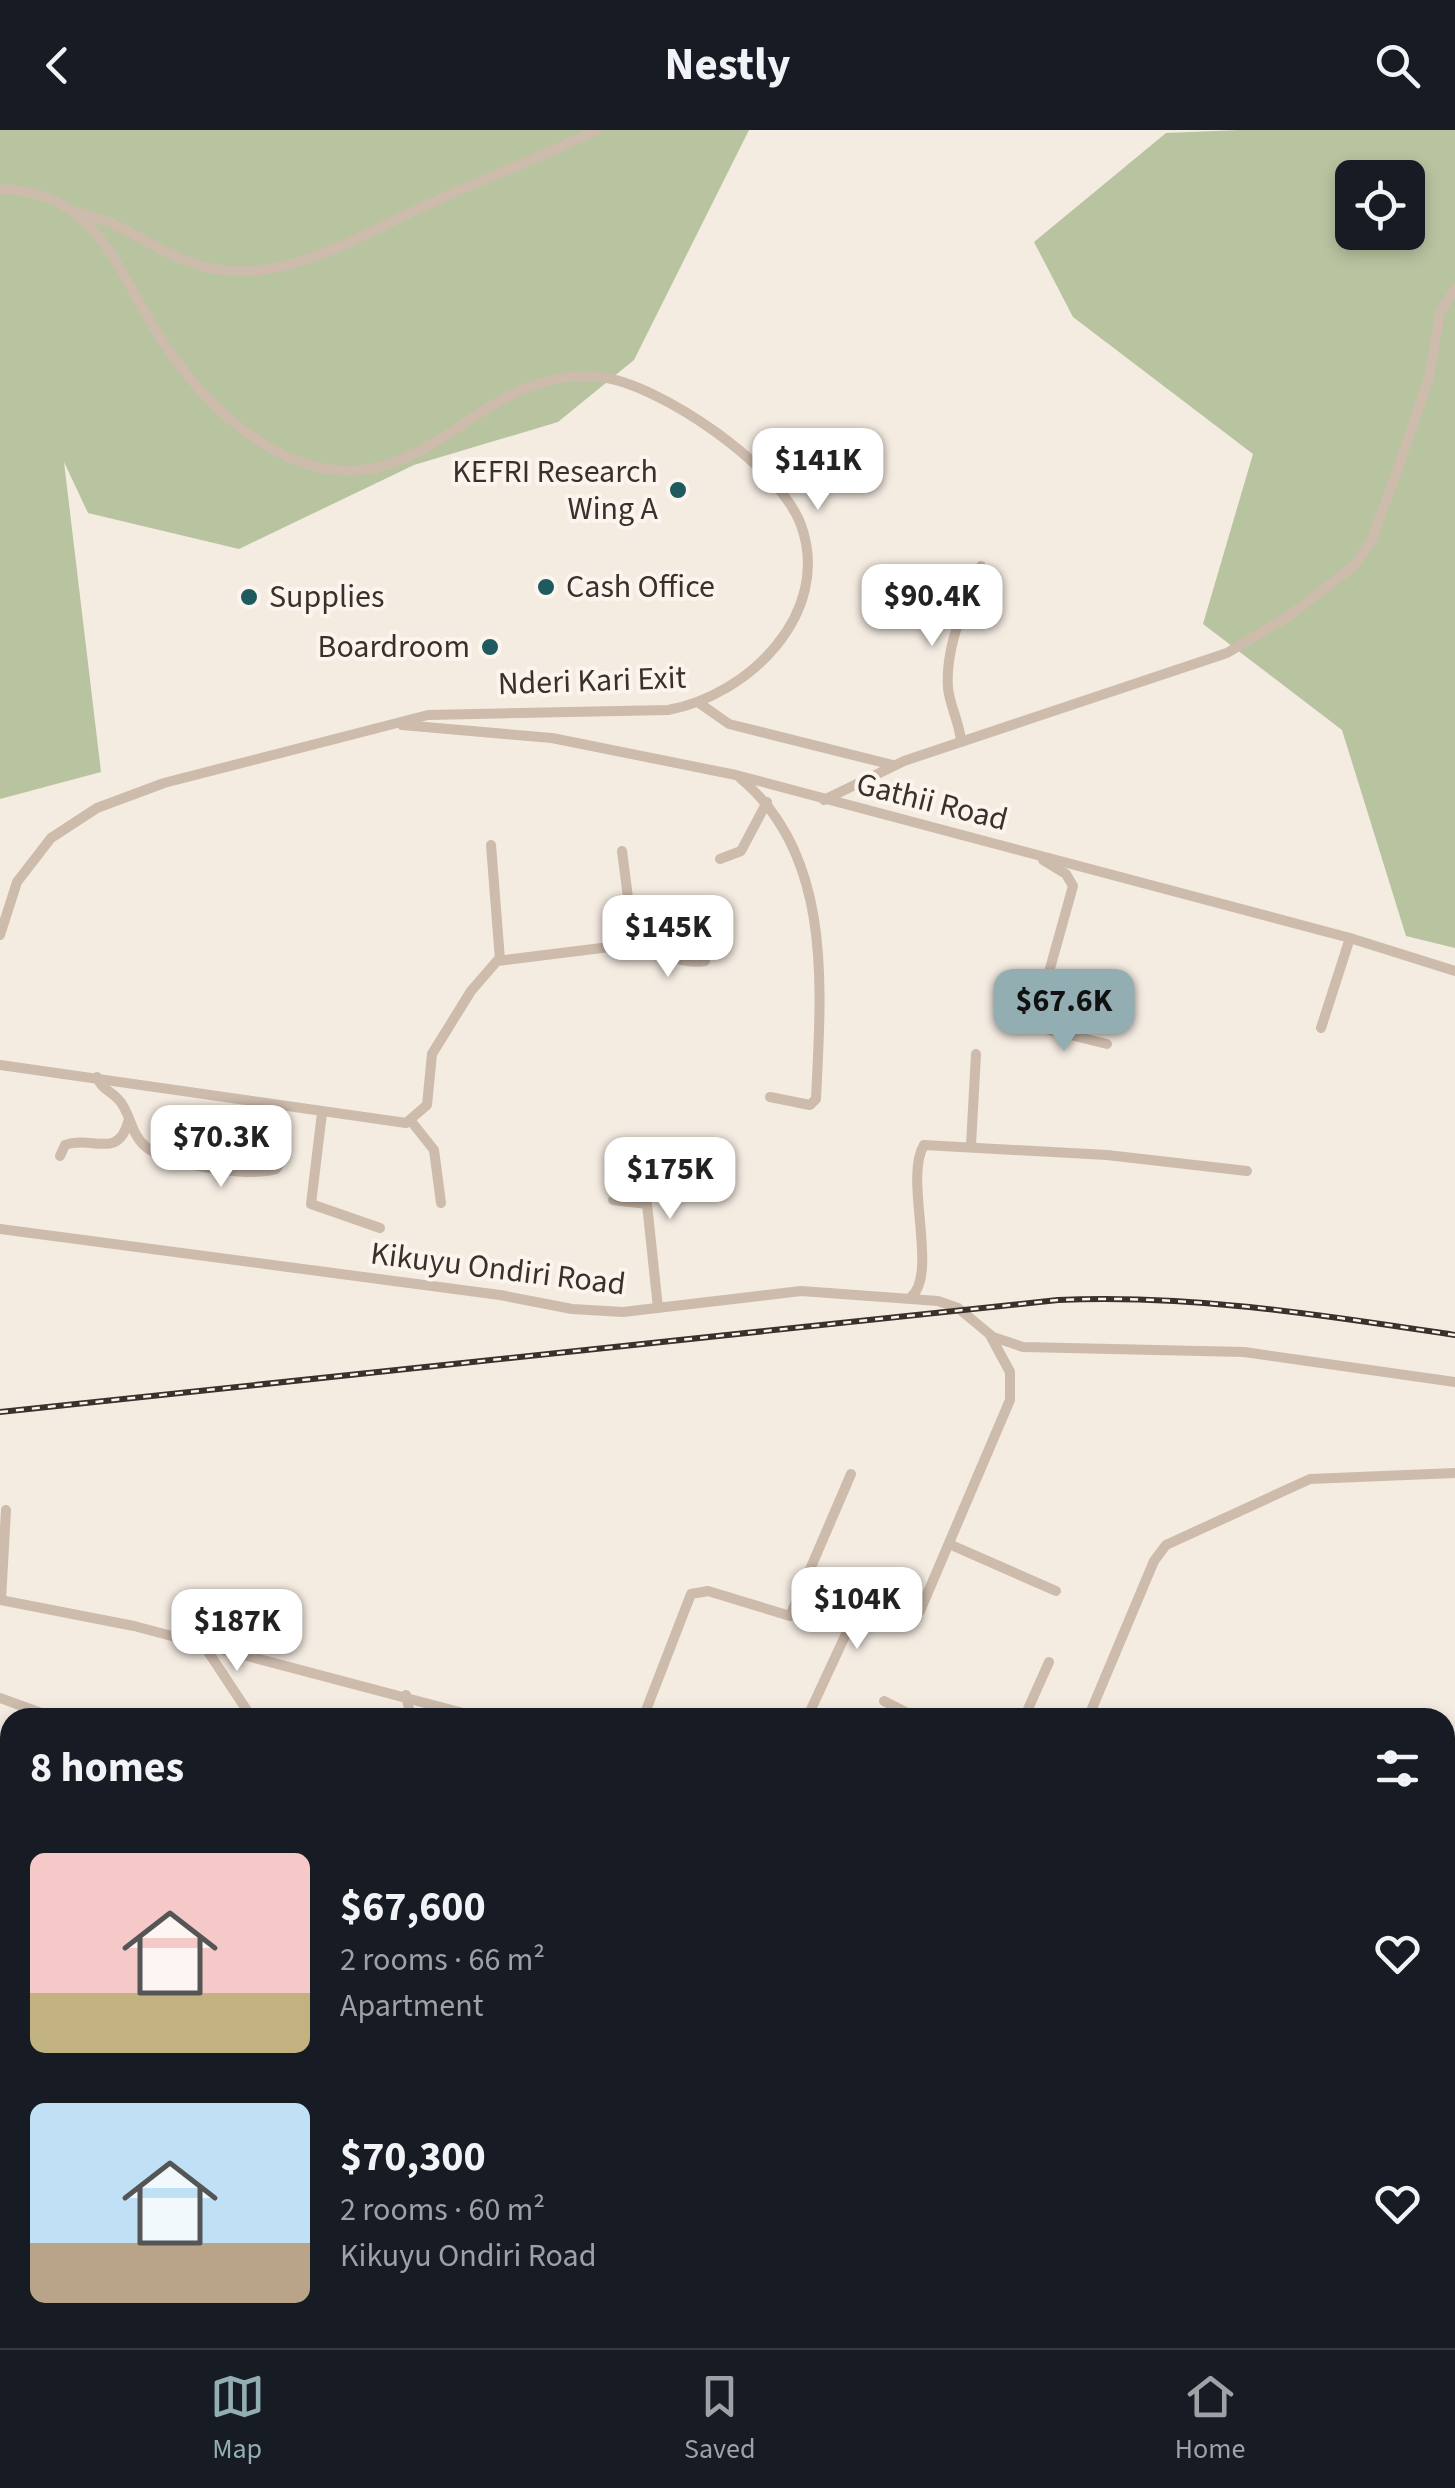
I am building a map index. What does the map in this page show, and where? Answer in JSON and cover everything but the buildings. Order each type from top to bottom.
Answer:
[{"type":"street","points":[[73,212],[110,220],[162,253],[189,263],[238,272],[262,269],[317,256],[428,204],[537,161],[596,130]]},
{"type":"street","name":"Nderi Kari Exit","points":[[0,188],[40,195],[73,212],[118,259],[152,324],[198,390],[242,429],[290,458],[331,468],[404,462],[508,393],[541,380],[582,376],[622,382],[662,400],[776,483],[800,521],[804,577],[792,618],[768,658],[749,677],[699,703],[650,711],[451,712],[208,770],[78,819],[42,847],[23,871],[0,935]]},
{"type":"street","points":[[824,800],[894,765],[1227,653],[1279,623],[1355,564],[1372,539],[1398,471],[1428,377],[1440,312],[1455,290]]},
{"type":"street","points":[[961,742],[949,696],[948,670],[962,612],[980,566]]},
{"type":"street","points":[[699,703],[728,724],[894,765]]},
{"type":"street","name":"Gathii Road","points":[[389,724],[552,738],[736,775],[1350,938],[1455,970]]},
{"type":"street","points":[[736,775],[768,802],[785,832],[819,936],[822,976],[816,1100],[810,1105],[770,1097]]},
{"type":"street","points":[[720,858],[741,851],[768,802]]},
{"type":"street","points":[[491,845],[500,960]]},
{"type":"street","points":[[622,851],[634,944]]},
{"type":"street","points":[[1036,855],[1066,874],[1073,886],[1034,1026],[1107,1044]]},
{"type":"street","points":[[1322,1028],[1350,938]]},
{"type":"street","points":[[412,1121],[428,1105],[432,1054],[471,991],[500,960],[634,944],[654,947],[682,964],[705,962]]},
{"type":"street","points":[[972,1146],[976,1054]]},
{"type":"street","points":[[0,1065],[322,1114],[412,1121],[434,1150],[440,1203]]},
{"type":"street","points":[[97,1077],[121,1102],[142,1144],[154,1152],[226,1171],[258,1173],[276,1169],[283,1159],[281,1128]]},
{"type":"street","points":[[322,1114],[311,1204],[380,1228]]},
{"type":"street","points":[[60,1156],[65,1144],[73,1142],[114,1144],[122,1138],[128,1121]]},
{"type":"street","points":[[909,1298],[922,1280],[917,1211],[921,1148],[972,1146],[1248,1171]]},
{"type":"street","points":[[613,1200],[647,1204],[658,1308]]},
{"type":"street","name":"Kikuyu Ondiri Road","points":[[0,1228],[500,1295],[572,1309],[658,1308],[781,1292],[846,1292],[909,1298],[958,1308],[990,1335],[1023,1347],[1244,1352],[1455,1382]]},
{"type":"street","points":[[811,1708],[858,1601],[870,1596],[918,1614],[1013,1386],[990,1335]]},
{"type":"street","points":[[1092,1708],[1154,1561],[1166,1546],[1310,1479],[1455,1473]]},
{"type":"street","points":[[647,1708],[691,1594],[708,1591],[790,1616],[852,1474]]},
{"type":"street","points":[[6,1510],[0,1600],[202,1643],[449,1708]]},
{"type":"street","points":[[949,1544],[1056,1592]]},
{"type":"street","points":[[202,1643],[245,1708]]},
{"type":"street","points":[[1028,1708],[1049,1662]]},
{"type":"street","points":[[406,1695],[409,1708]]},
{"type":"street","points":[[0,1698],[27,1708]]},
{"type":"street","points":[[884,1701],[898,1708]]},
{"type":"street","points":[[0,1792],[0,1802]]},
{"type":"green space","points":[[0,130],[749,130],[634,360],[558,422],[414,465],[239,549],[88,513],[64,462],[101,772],[0,799]]},
{"type":"green space","points":[[1455,130],[1455,948],[1406,936],[1342,730],[1203,624],[1253,454],[1073,317],[1034,242],[1166,133]]},
{"type":"railway","points":[[0,1412],[1058,1300],[1208,1303],[1455,1335]]},
{"type":"place","name":"KEFRI Research Wing A","points":[[678,490]]},
{"type":"place","name":"Cash Office","points":[[546,587]]},
{"type":"place","name":"Supplies","points":[[249,597]]},
{"type":"place","name":"Boardroom","points":[[490,647]]}]
